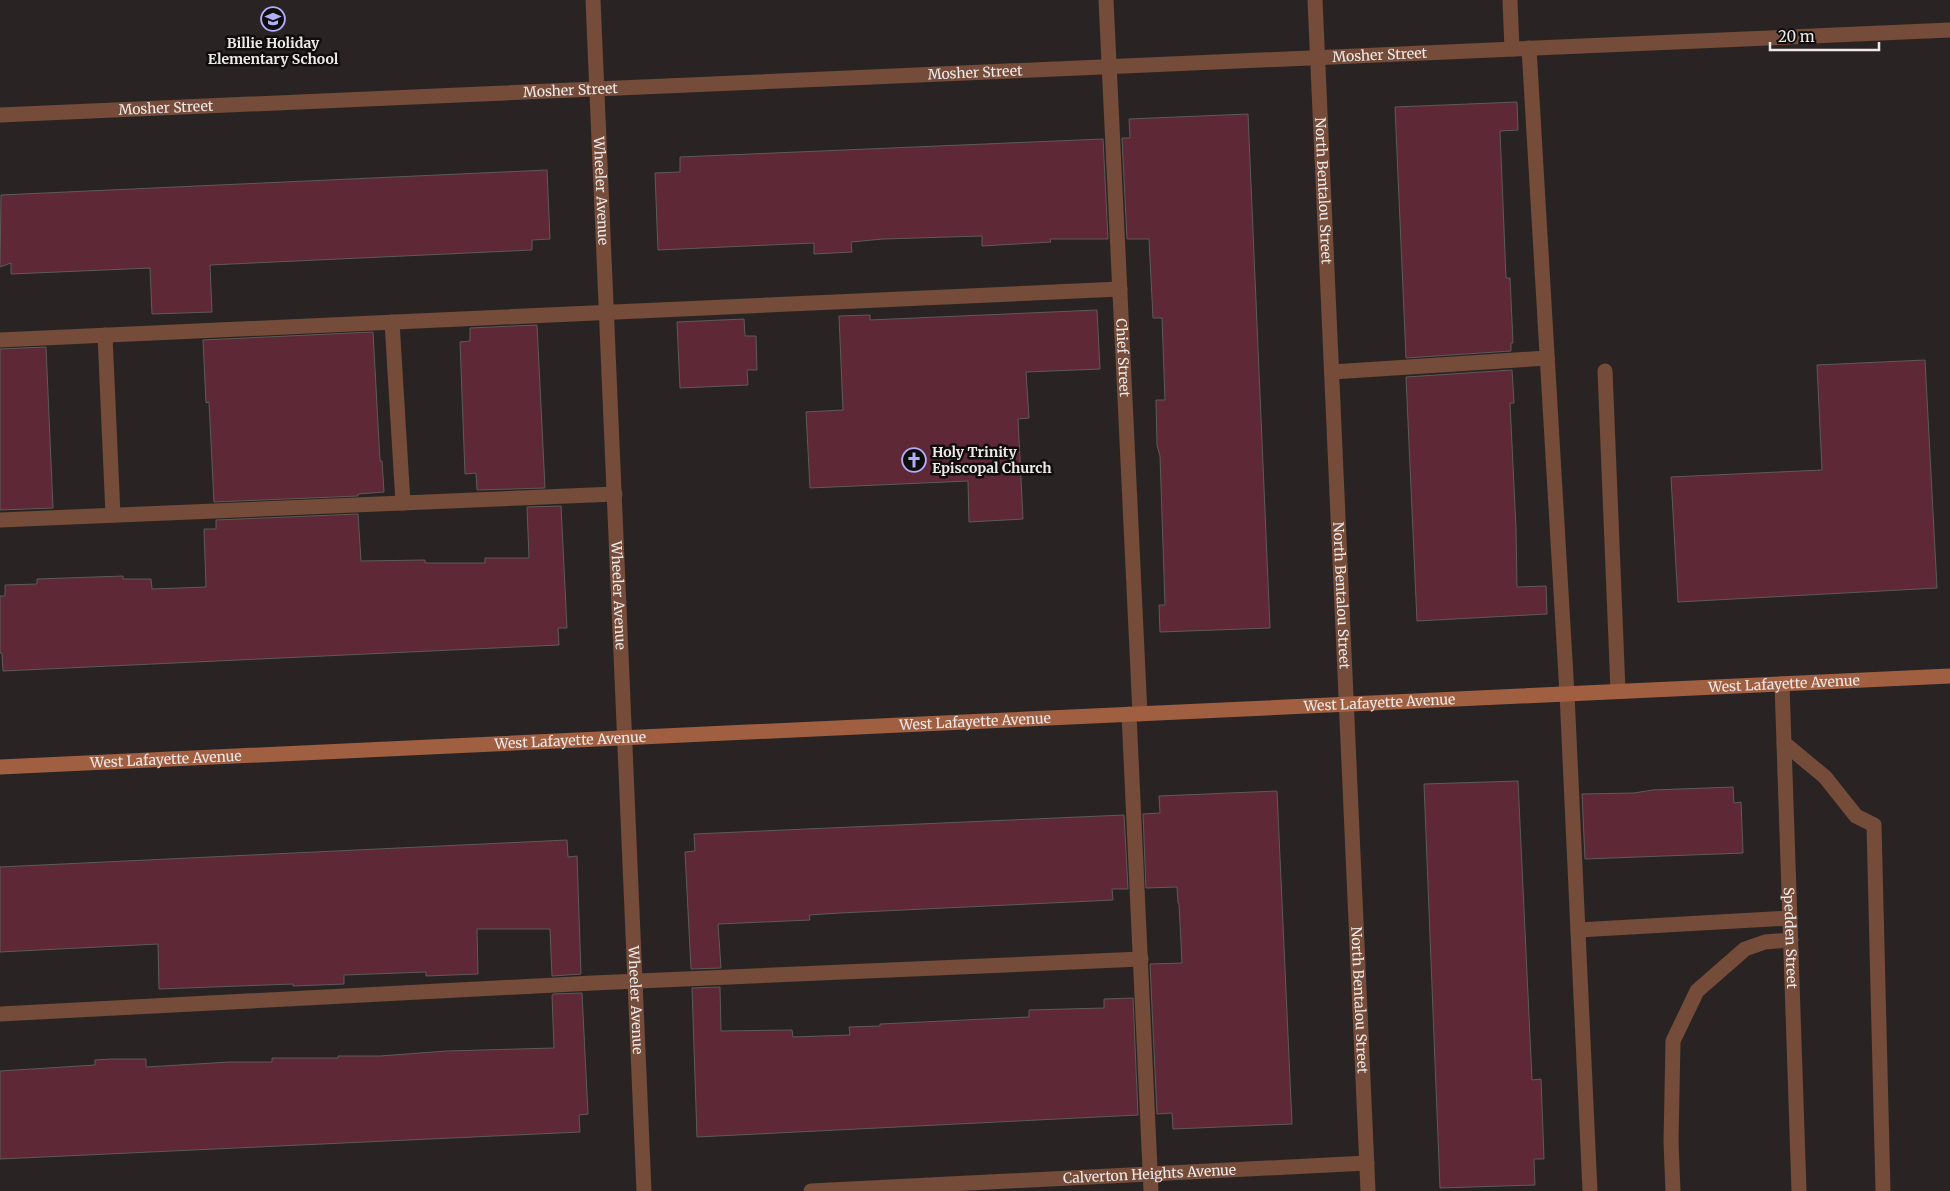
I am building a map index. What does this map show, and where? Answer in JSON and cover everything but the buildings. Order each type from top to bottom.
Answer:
[{"type":"main road","name":"West Lafayette Avenue","points":[[0,767],[1950,676]]},
{"type":"street","name":"Wheeler Avenue","points":[[593,0],[644,1191]]},
{"type":"street","name":"Chief Street","points":[[1106,0],[1120,289],[1135,714],[1141,958],[1151,1191]]},
{"type":"street","name":"North Bentalou Street","points":[[1315,0],[1368,1191]]},
{"type":"street","points":[[1510,0],[1512,49]]},
{"type":"street","name":"Mosher Street","points":[[0,115],[1950,30]]},
{"type":"street","points":[[1529,48],[1567,694],[1590,1191]]},
{"type":"street","points":[[0,340],[1120,289]]},
{"type":"street","points":[[392,322],[403,502]]},
{"type":"street","points":[[105,335],[113,515]]},
{"type":"street","points":[[1332,372],[1547,358]]},
{"type":"street","points":[[1605,371],[1618,691]]},
{"type":"street","points":[[0,520],[615,494]]},
{"type":"street","name":"Spedden Street","points":[[1782,684],[1800,1191]]},
{"type":"street","points":[[1784,743],[1826,777],[1856,816],[1874,825],[1883,1191]]},
{"type":"street","points":[[1578,930],[1790,918]]},
{"type":"street","points":[[1673,1191],[1670,1142],[1673,1041],[1697,991],[1745,949],[1765,942],[1791,940]]},
{"type":"street","points":[[0,1014],[635,981],[1141,958]]},
{"type":"street","name":"Calverton Heights Avenue","points":[[811,1191],[1367,1163]]},
{"type":"place","name":"Billie Holiday Elementary School","points":[[273,19]]},
{"type":"place","name":"Holy Trinity Episcopal Church","points":[[914,460]]}]
